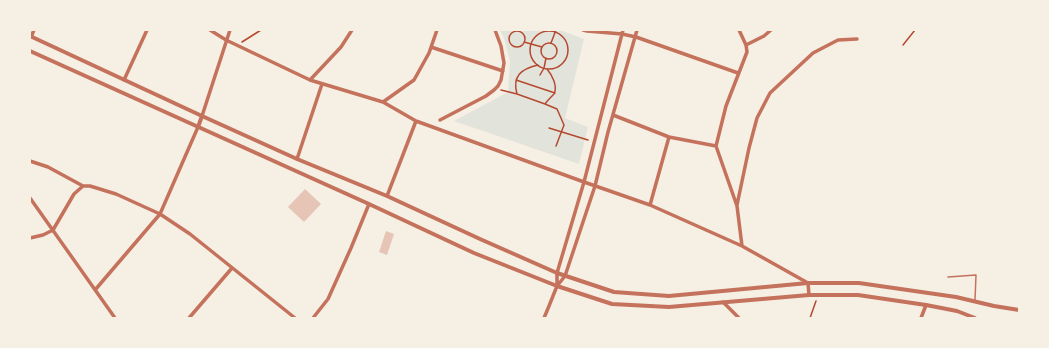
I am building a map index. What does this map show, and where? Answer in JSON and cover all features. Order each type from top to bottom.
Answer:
[{"type":"street","points":[[34,30],[30,37],[202,116],[298,159],[387,196],[557,273],[614,292],[669,296],[808,283],[859,284],[956,297],[1019,310]]},
{"type":"street","points":[[124,80],[147,30]]},
{"type":"street","points":[[210,30],[226,40],[310,80],[383,102],[416,121],[595,186],[650,204],[742,246],[808,283]]},
{"type":"street","points":[[95,290],[160,214],[198,127],[230,30]]},
{"type":"street","points":[[310,80],[341,47],[352,30]]},
{"type":"street","points":[[383,102],[414,80],[429,52],[436,30]]},
{"type":"street","points":[[440,120],[486,96],[496,88],[501,80],[504,63],[501,46],[495,30]]},
{"type":"street","points":[[583,30],[622,32],[738,73]]},
{"type":"street","points":[[544,318],[557,286],[565,276],[595,186],[637,30]]},
{"type":"street","points":[[739,30],[747,52],[726,106],[716,146],[737,206],[742,246]]},
{"type":"street","points":[[746,46],[764,36],[771,30]]},
{"type":"street","points":[[557,286],[557,273],[584,182],[622,32]]},
{"type":"street","points":[[737,206],[757,118],[770,93],[813,53],[838,40],[857,39]]},
{"type":"street","points":[[431,46],[503,71]]},
{"type":"street","points":[[30,51],[474,253],[557,286],[612,304],[669,308],[809,295],[858,295],[957,311],[975,318]]},
{"type":"street","points":[[298,159],[322,84]]},
{"type":"street","points":[[613,115],[669,137],[716,146]]},
{"type":"street","points":[[387,196],[416,121]]},
{"type":"street","points":[[650,204],[669,137]]},
{"type":"street","points":[[30,161],[48,167],[83,186],[90,186],[116,194],[160,214],[190,234],[295,318]]},
{"type":"street","points":[[30,238],[43,235],[53,230],[74,194],[83,186]]},
{"type":"street","points":[[30,198],[115,318]]},
{"type":"street","points":[[313,318],[328,298],[369,204]]},
{"type":"street","points":[[189,318],[232,268]]},
{"type":"street","points":[[808,283],[809,295]]},
{"type":"street","points":[[723,302],[739,318]]},
{"type":"street","points":[[921,318],[926,305]]},
{"type":"lane","points":[[948,277],[976,275],[975,302]]},
{"type":"path","points":[[237,45],[262,30]]},
{"type":"path","points":[[552,30],[556,31],[563,36],[567,42],[569,48],[568,55],[561,65],[556,68],[547,69],[538,65],[534,61],[531,56],[531,43],[539,33],[552,30]]},
{"type":"path","points":[[903,45],[915,30]]},
{"type":"path","points":[[524,42],[524,34],[520,31],[514,31],[509,37],[510,42],[514,46],[521,45],[524,42],[542,47]]},
{"type":"path","points":[[551,43],[556,31]]},
{"type":"path","points":[[546,43],[551,43],[557,48],[556,54],[553,58],[548,59],[542,55],[541,49],[546,43]]},
{"type":"path","points":[[540,75],[544,68],[546,58]]},
{"type":"path","points":[[517,94],[515,88],[516,80],[519,74],[527,68],[538,65]]},
{"type":"path","points":[[545,104],[555,93],[555,85],[552,76],[547,69]]},
{"type":"path","points":[[516,80],[555,93]]},
{"type":"path","points":[[496,88],[557,109],[564,125],[556,146]]},
{"type":"path","points":[[549,128],[594,142]]},
{"type":"path","points":[[810,318],[818,295]]},
{"type":"shaded area","points":[[500,30],[560,30],[584,39],[565,118],[588,127],[579,164],[454,121],[508,92],[510,61],[504,38]]},
{"type":"building","points":[[305,189],[321,204],[304,222],[288,207]]},
{"type":"building","points":[[386,231],[394,234],[387,255],[379,252]]}]
